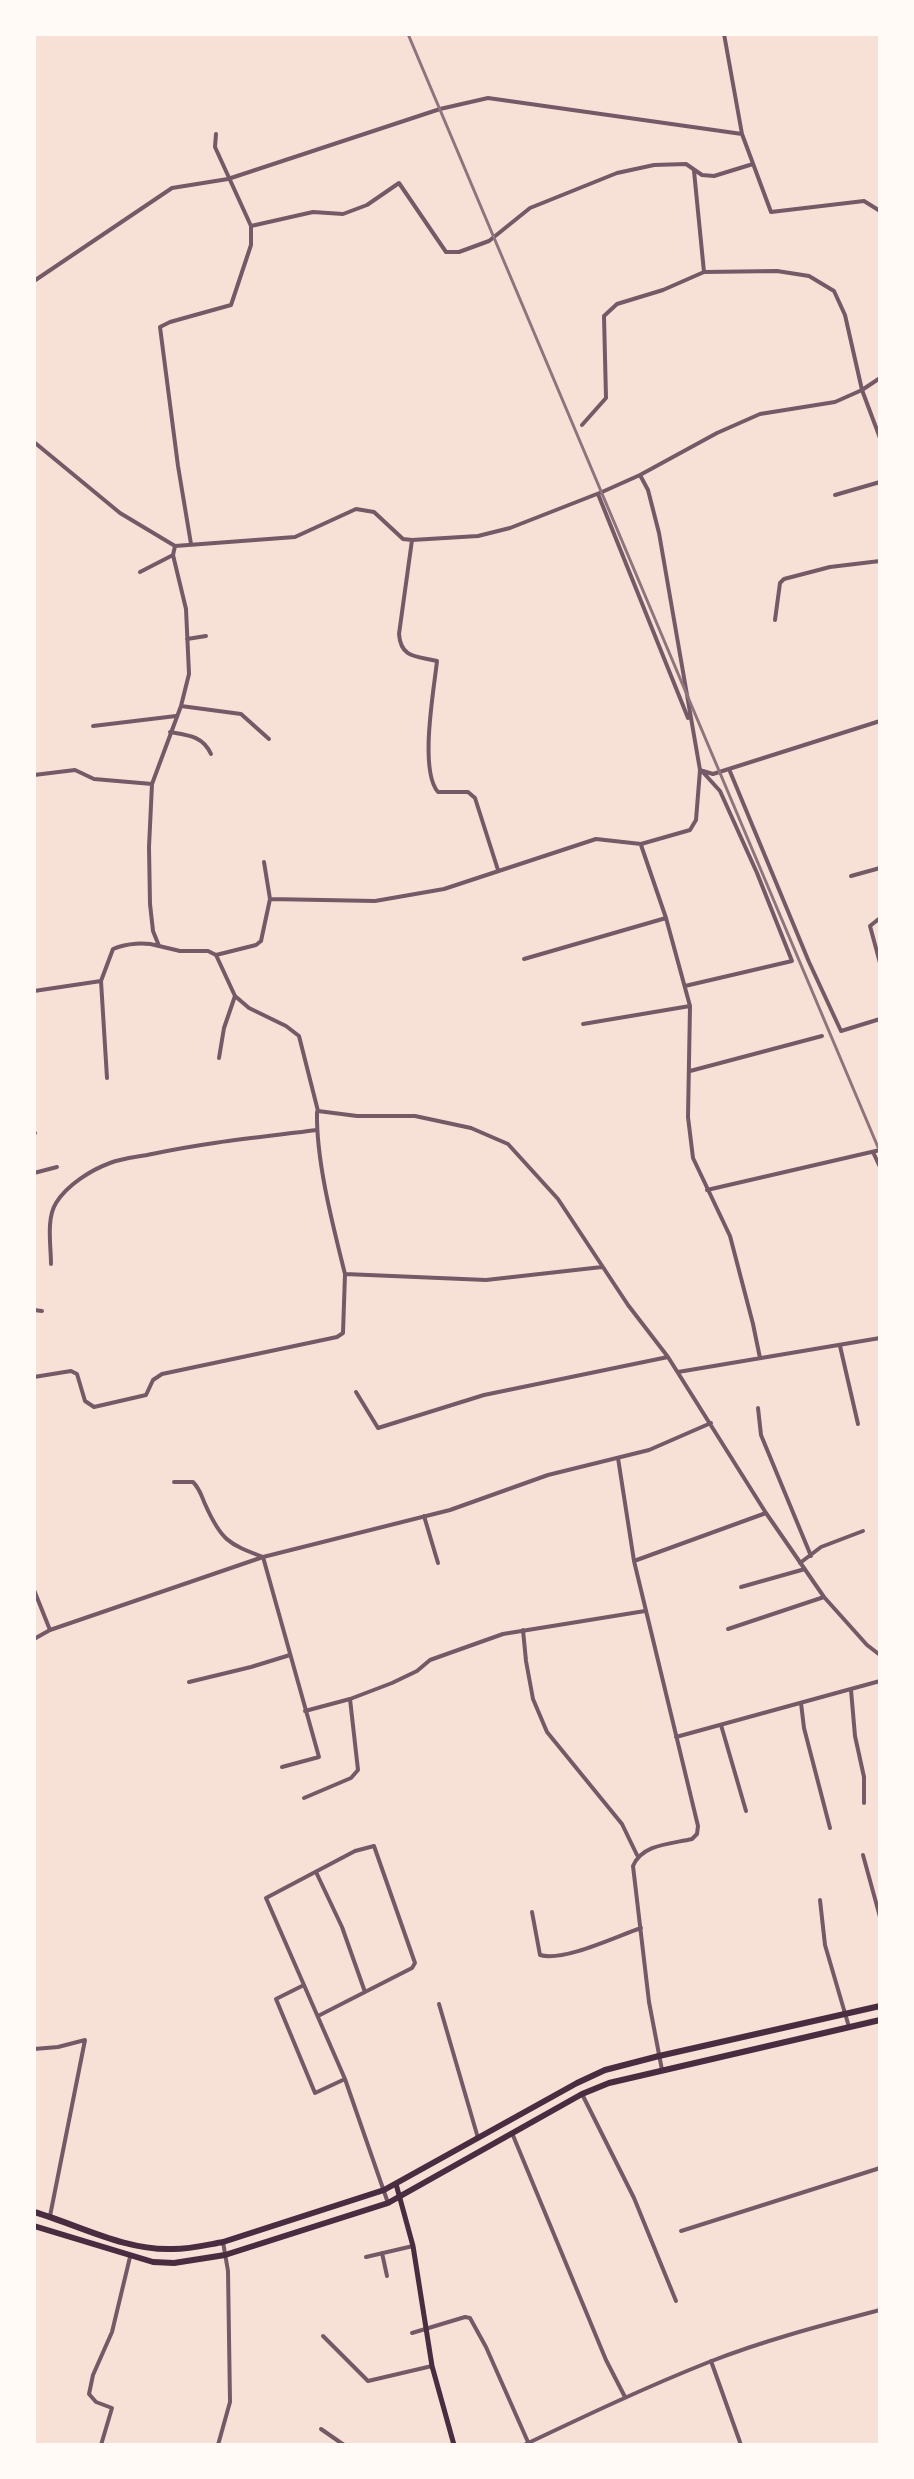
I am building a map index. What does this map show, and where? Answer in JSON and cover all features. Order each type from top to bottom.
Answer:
[{"type":"main road","points":[[34,2212],[132,2245],[156,2249],[223,2242],[384,2190],[605,2070],[880,2006]]},
{"type":"main road","points":[[34,2226],[153,2262],[174,2263],[225,2255],[388,2203],[582,2094],[609,2083],[880,2020]]},
{"type":"main road","points":[[396,2184],[413,2246],[432,2366],[454,2445]]},
{"type":"street","points":[[724,34],[742,134],[771,212],[864,201],[880,211]]},
{"type":"street","points":[[34,281],[172,188],[228,179],[440,109],[488,98],[742,134]]},
{"type":"street","points":[[191,544],[160,327],[231,305],[251,245],[251,226],[215,147],[216,134]]},
{"type":"street","points":[[251,226],[313,212],[343,214],[367,205],[399,183],[446,252],[459,252],[489,241],[530,208],[617,173],[654,165],[686,164],[702,175],[714,176],[753,164]]},
{"type":"street","points":[[694,170],[704,272]]},
{"type":"street","points":[[582,425],[606,398],[604,316],[617,304],[663,290],[704,272],[777,271],[809,276],[834,291],[845,315],[862,390],[880,438]]},
{"type":"street","points":[[34,442],[120,513],[175,546],[295,537],[356,509],[374,512],[403,539],[478,536],[510,528],[598,494],[760,414],[835,402],[880,378]]},
{"type":"street","points":[[270,899],[375,901],[444,889],[596,839],[641,844],[690,830],[696,820],[700,770],[659,533],[648,490],[640,475]]},
{"type":"street","points":[[835,495],[880,482]]},
{"type":"street","points":[[598,494],[690,721],[700,770],[720,791],[792,961],[685,986]]},
{"type":"street","points":[[412,540],[399,634],[400,647],[405,653],[437,661],[428,756],[433,787],[438,792],[468,792],[475,798],[498,870]]},
{"type":"street","points":[[159,946],[153,931],[150,904],[152,784],[181,706],[189,674],[186,609],[173,555],[175,546]]},
{"type":"street","points":[[140,572],[173,555]]},
{"type":"street","points":[[775,620],[780,583],[784,579],[830,567],[880,561]]},
{"type":"street","points":[[187,639],[206,636]]},
{"type":"street","points":[[181,706],[241,714],[269,739]]},
{"type":"street","points":[[93,726],[176,716]]},
{"type":"street","points":[[700,770],[713,774],[880,721]]},
{"type":"street","points":[[170,732],[206,743],[211,754]]},
{"type":"street","points":[[729,769],[814,974],[841,1031],[880,1019]]},
{"type":"street","points":[[34,775],[75,770],[94,779],[152,784]]},
{"type":"street","points":[[641,844],[666,918],[690,1006],[688,1117],[693,1158],[730,1236],[760,1358]]},
{"type":"street","points":[[216,955],[261,941],[270,899],[264,862]]},
{"type":"street","points":[[851,876],[880,868]]},
{"type":"street","points":[[524,959],[666,918]]},
{"type":"street","points":[[880,918],[870,926],[880,963]]},
{"type":"street","points":[[34,1377],[71,1371],[77,1374],[85,1401],[94,1407],[146,1395],[153,1380],[162,1374],[337,1337],[343,1333],[345,1274],[317,1130],[318,1111],[299,1036],[249,1008],[235,996],[216,955],[208,951],[180,951],[149,943],[122,945],[113,949],[101,981],[107,1078]]},
{"type":"street","points":[[34,991],[101,981]]},
{"type":"street","points":[[219,1058],[224,1028],[235,996]]},
{"type":"street","points":[[583,1024],[690,1006]]},
{"type":"street","points":[[690,1071],[822,1036]]},
{"type":"street","points":[[318,1111],[357,1116],[415,1116],[471,1128],[508,1144],[558,1199],[628,1305],[668,1357],[766,1513],[824,1597],[867,1645],[880,1655]]},
{"type":"street","points":[[51,1264],[51,1223],[55,1205],[68,1189],[93,1171],[112,1163],[169,1150],[317,1130]]},
{"type":"street","points":[[707,1190],[880,1150]]},
{"type":"street","points":[[873,1152],[880,1167]]},
{"type":"street","points":[[34,1173],[57,1167]]},
{"type":"street","points":[[345,1274],[486,1280],[602,1267]]},
{"type":"street","points":[[34,1310],[42,1311]]},
{"type":"street","points":[[678,1372],[880,1338]]},
{"type":"street","points":[[840,1346],[858,1424]]},
{"type":"street","points":[[356,1392],[378,1428],[484,1395],[668,1357]]},
{"type":"street","points":[[758,1408],[761,1435],[811,1556]]},
{"type":"street","points":[[34,1639],[50,1630],[263,1557],[450,1510],[548,1475],[649,1450],[711,1423]]},
{"type":"street","points":[[618,1458],[634,1561],[698,1826],[697,1834],[692,1839],[647,1849],[637,1855],[633,1866],[649,2002],[662,2070]]},
{"type":"street","points":[[174,1482],[193,1482],[200,1489],[204,1503],[224,1538],[232,1545],[263,1557]]},
{"type":"street","points":[[634,1561],[766,1513]]},
{"type":"street","points":[[424,1516],[438,1563]]},
{"type":"street","points":[[800,1563],[821,1547],[863,1531]]},
{"type":"street","points":[[263,1557],[319,1757],[282,1767]]},
{"type":"street","points":[[741,1587],[805,1569]]},
{"type":"street","points":[[34,1590],[50,1630]]},
{"type":"street","points":[[728,1629],[824,1597]]},
{"type":"street","points":[[305,1711],[392,1683],[417,1671],[430,1660],[503,1634],[645,1611]]},
{"type":"street","points":[[523,1630],[533,1699],[547,1732],[622,1824],[637,1855]]},
{"type":"street","points":[[189,1682],[290,1655]]},
{"type":"street","points":[[676,1737],[880,1681]]},
{"type":"street","points":[[851,1689],[855,1736],[864,1777],[864,1803]]},
{"type":"street","points":[[304,1798],[351,1778],[358,1770],[350,1699]]},
{"type":"street","points":[[801,1703],[804,1728],[830,1828]]},
{"type":"street","points":[[721,1725],[746,1811]]},
{"type":"street","points":[[318,2016],[412,1968],[415,1963],[374,1846],[355,1851],[266,1898],[345,2079],[388,2203]]},
{"type":"street","points":[[863,1855],[880,1917]]},
{"type":"street","points":[[316,1872],[342,1927],[365,1992]]},
{"type":"street","points":[[820,1900],[825,1945],[849,2027]]},
{"type":"street","points":[[532,1912],[540,1955],[549,1958],[641,1928]]},
{"type":"street","points":[[304,1985],[276,1999],[315,2093],[345,2079]]},
{"type":"street","points":[[439,2004],[478,2138]]},
{"type":"street","points":[[34,2049],[85,2040],[50,2216]]},
{"type":"street","points":[[582,2094],[634,2198],[676,2301]]},
{"type":"street","points":[[512,2133],[606,2360],[625,2397]]},
{"type":"street","points":[[681,2231],[880,2168]]},
{"type":"street","points":[[218,2445],[230,2402],[228,2271],[223,2242]]},
{"type":"street","points":[[366,2257],[413,2246]]},
{"type":"street","points":[[382,2253],[387,2276]]},
{"type":"street","points":[[101,2445],[112,2408],[96,2402],[89,2394],[93,2375],[112,2332],[130,2257]]},
{"type":"street","points":[[412,2333],[470,2318],[486,2347],[526,2444],[711,2361],[815,2326],[880,2310]]},
{"type":"street","points":[[323,2336],[368,2381],[432,2366]]},
{"type":"street","points":[[711,2361],[741,2445]]},
{"type":"street","points":[[321,2429],[344,2445]]},
{"type":"railway","points":[[408,34],[880,1152]]}]
